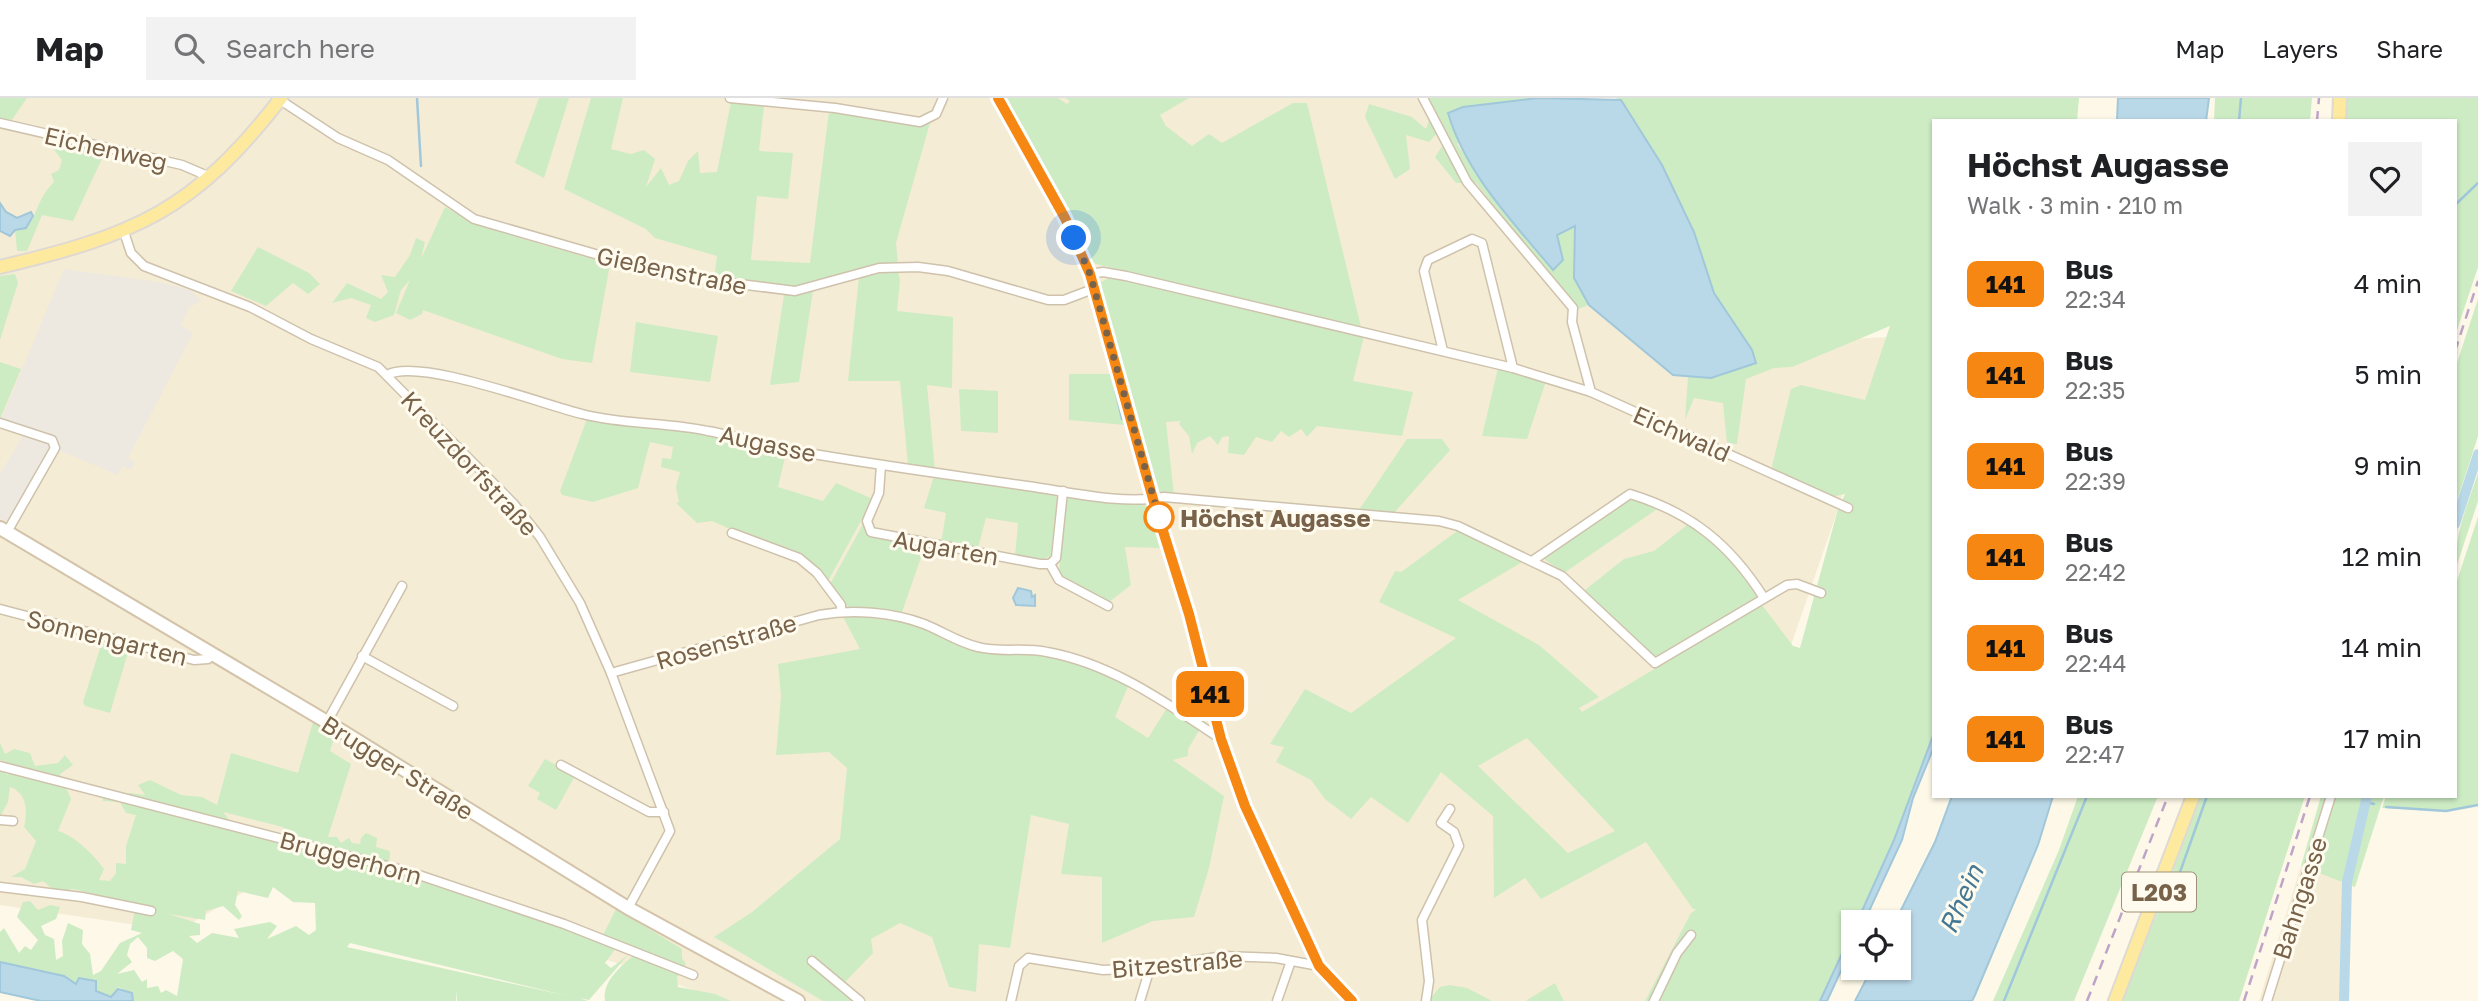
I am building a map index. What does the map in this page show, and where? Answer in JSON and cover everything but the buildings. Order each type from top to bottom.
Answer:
[{"type":"main road","points":[[0,267],[74,249],[124,232],[160,215],[210,177],[251,137],[279,98]]},
{"type":"main road","points":[[2339,119],[2340,98]]},
{"type":"main road","name":"Brugger Straße","points":[[3,530],[327,722],[628,908],[797,1001]]},
{"type":"main road","name":"L203","points":[[2115,1001],[2192,798]]},
{"type":"street","name":"Gießenstraße","points":[[279,98],[338,138],[388,160],[474,219],[668,275],[795,290],[861,272],[906,267],[948,271],[1048,300],[1064,300],[1093,289]]},
{"type":"street","points":[[730,98],[835,108],[919,122],[936,114],[943,98]]},
{"type":"street","points":[[998,98],[1065,218],[1090,274],[1153,499],[1189,614],[1221,739],[1245,806],[1319,966],[1352,1001]]},
{"type":"street","points":[[1423,98],[1467,182],[1573,308],[1572,322],[1591,392]]},
{"type":"street","name":"Eichenweg","points":[[0,123],[182,165],[200,170],[210,177]]},
{"type":"street","name":"Kreuzdorfstraße","points":[[124,232],[131,253],[144,266],[250,307],[311,339],[368,362],[387,375],[513,503],[540,537],[580,603],[611,673],[670,831],[667,841],[628,908]]},
{"type":"street","points":[[1443,351],[1424,271],[1429,260],[1472,239],[1482,243],[1513,368]]},
{"type":"street","name":"Eichwald","points":[[1090,274],[1102,272],[1126,276],[1513,368],[1591,392],[1848,508]]},
{"type":"street","name":"Augasse","points":[[387,375],[395,371],[419,373],[519,394],[581,414],[628,423],[706,430],[799,452],[1063,491],[1133,500],[1164,497],[1439,521],[1458,526],[1562,576],[1655,663],[1764,598]]},
{"type":"street","points":[[0,423],[52,440],[55,447],[3,530]]},
{"type":"street","name":"Augarten","points":[[881,465],[879,493],[867,521],[871,532],[1050,564]]},
{"type":"street","points":[[1063,491],[1056,558],[1050,564],[1059,580],[1108,606]]},
{"type":"street","points":[[1532,561],[1630,494],[1675,510],[1694,522],[1751,576],[1764,598],[1787,585],[1797,584],[1821,593]]},
{"type":"street","points":[[732,533],[799,558],[817,573],[841,605],[841,611]]},
{"type":"street","points":[[327,722],[402,586]]},
{"type":"street","name":"Sonnengarten","points":[[0,609],[194,660],[208,659],[212,655]]},
{"type":"street","name":"Rosenstraße","points":[[611,673],[841,611],[922,624],[977,648],[1034,650],[1083,660],[1144,689],[1221,739]]},
{"type":"street","points":[[362,656],[453,706]]},
{"type":"street","points":[[561,765],[649,813],[664,812]]},
{"type":"street","name":"Bruggerhorn","points":[[0,766],[410,872],[564,923],[693,975]]},
{"type":"street","name":"Bahngasse","points":[[2267,1001],[2331,798]]},
{"type":"street","points":[[1426,1001],[1429,981],[1422,920],[1459,846],[1454,832],[1441,823],[1450,808]]},
{"type":"street","points":[[0,820],[13,821]]},
{"type":"street","points":[[0,887],[82,897],[150,911]]},
{"type":"street","points":[[1654,1001],[1677,953],[1691,935]]},
{"type":"street","name":"Bitzestraße","points":[[1011,1001],[1019,966],[1028,958],[1090,970],[1150,968],[1223,956],[1319,966]]},
{"type":"street","points":[[812,961],[860,1001]]},
{"type":"street","points":[[1277,1001],[1291,961]]},
{"type":"street","points":[[1140,1001],[1150,968]]},
{"type":"shaded area","points":[[0,98],[1468,98],[1655,349],[1889,337],[1838,509],[1691,935],[1656,1001],[724,1001],[308,854],[178,931],[0,905]]},
{"type":"shaded area","points":[[64,269],[159,282],[190,290],[201,300],[189,308],[181,326],[193,333],[128,458],[135,462],[131,470],[123,466],[118,475],[58,450],[59,443],[51,434],[0,422]]},
{"type":"shaded area","points":[[24,434],[48,442],[52,453],[10,520],[3,521],[0,519],[0,474]]},
{"type":"shaded area","points":[[2301,866],[2347,882],[2344,1001],[2259,1001]]},
{"type":"green space","points":[[0,98],[27,98],[11,121],[0,118]]},
{"type":"green space","points":[[539,98],[569,98],[544,178],[515,163]]},
{"type":"green space","points":[[591,98],[623,98],[611,149],[631,154],[644,150],[655,159],[646,187],[661,168],[669,185],[679,181],[688,161],[698,151],[700,173],[717,172],[731,102],[764,106],[759,151],[793,153],[788,199],[757,196],[751,260],[810,263],[829,111],[909,125],[930,123],[896,243],[898,264],[798,287],[718,278],[715,272],[717,256],[655,238],[646,229],[564,189]]},
{"type":"green space","points":[[1005,98],[1058,98],[1067,104],[1070,101],[1065,98],[1189,98],[1160,115],[1166,126],[1192,146],[1209,134],[1222,143],[1293,103],[1307,103],[1361,327],[1096,264],[1090,259],[1054,182]]},
{"type":"green space","points":[[1426,98],[1538,98],[1515,101],[1457,144],[1501,207],[1553,269],[1563,260],[1557,235],[1575,226],[1574,278],[1589,305],[1578,309],[1551,279],[1526,260],[1525,246],[1476,183],[1456,183],[1435,157],[1448,137],[1440,130],[1429,142],[1406,135],[1410,169],[1395,179],[1365,117],[1369,104],[1412,117],[1426,129],[1430,117]]},
{"type":"green space","points":[[1615,98],[2079,98],[2077,119],[1932,119],[1932,738],[1894,840],[1862,910],[1841,910],[1841,956],[1820,1001],[1645,1001],[1691,913],[1697,909],[1693,909],[1646,842],[1541,899],[1525,878],[1494,898],[1493,816],[1441,772],[1408,823],[1371,797],[1351,819],[1325,799],[1311,780],[1276,762],[1284,747],[1270,744],[1305,689],[1351,713],[1456,638],[1379,602],[1395,571],[1401,572],[1460,529],[1524,561],[1458,600],[1539,645],[1599,697],[1579,708],[1582,712],[1762,605],[1793,646],[1800,648],[1838,509],[1845,494],[1831,497],[1775,471],[1772,466],[1791,389],[1801,385],[1865,400],[1890,326],[1792,367],[1774,368],[1746,379],[1737,444],[1727,443],[1723,403],[1694,398],[1685,420],[1688,377],[1711,378],[1756,363],[1752,350],[1714,293],[1694,232],[1662,165],[1621,100]],"holes":[[[1527,738],[1615,831],[1568,853],[1478,766]]]},
{"type":"green space","points":[[2215,98],[2312,98],[2310,119],[2214,119]]},
{"type":"green space","points":[[2348,98],[2478,98],[2478,267],[2457,330],[2457,119],[2346,119]]},
{"type":"green space","points":[[60,143],[106,150],[73,221],[42,215],[27,251],[17,251],[15,230],[27,228],[44,194],[54,182],[51,174],[59,170],[62,160],[52,147]]},
{"type":"green space","points":[[445,207],[505,233],[610,264],[592,363],[562,359],[423,310],[422,314],[410,320],[396,313],[410,280],[401,290],[394,315],[375,322],[366,318],[371,305],[351,298],[332,303],[347,283],[381,299],[388,292],[381,275],[395,277],[410,255],[416,238],[425,242],[421,259]]},
{"type":"green space","points":[[258,247],[309,273],[320,284],[308,294],[293,283],[266,306],[231,291]]},
{"type":"green space","points":[[898,271],[900,280],[897,311],[953,317],[952,388],[927,385],[935,470],[908,465],[900,381],[848,381],[859,277]]},
{"type":"green space","points":[[15,274],[18,283],[0,340],[0,276]]},
{"type":"green space","points":[[1113,276],[1364,336],[1353,381],[1413,392],[1402,436],[1317,426],[1307,437],[1301,429],[1289,437],[1281,431],[1272,442],[1256,437],[1244,455],[1228,453],[1229,436],[1222,437],[1218,445],[1210,436],[1197,443],[1192,454],[1189,436],[1179,424],[1181,421],[1166,422],[1174,495],[1158,492],[1100,291],[1101,282]]},
{"type":"green space","points":[[813,291],[799,382],[770,385],[784,295]]},
{"type":"green space","points":[[2478,299],[2478,436],[2457,501],[2457,363]]},
{"type":"green space","points":[[636,322],[718,336],[710,382],[630,372]]},
{"type":"green space","points":[[0,362],[21,369],[0,419]]},
{"type":"green space","points":[[1498,368],[1546,381],[1527,439],[1482,436]]},
{"type":"green space","points":[[1069,374],[1113,374],[1127,423],[1125,425],[1069,420]]},
{"type":"green space","points":[[959,389],[998,391],[998,433],[961,431]]},
{"type":"green space","points":[[587,419],[625,426],[705,433],[786,453],[778,487],[823,501],[836,483],[873,499],[827,583],[797,552],[782,547],[774,548],[712,521],[697,523],[676,503],[679,502],[676,487],[680,472],[661,467],[662,458],[671,459],[673,447],[650,442],[638,488],[593,502],[562,495],[560,491]]},
{"type":"green space","points":[[1407,439],[1442,439],[1450,450],[1394,513],[1359,510]]},
{"type":"green space","points":[[2478,473],[2478,501],[2457,565],[2457,544]]},
{"type":"green space","points":[[934,476],[1055,494],[1057,499],[1051,555],[1041,561],[1015,556],[1018,523],[986,518],[978,548],[941,543],[946,513],[924,508]]},
{"type":"green space","points":[[1071,495],[1148,506],[1157,528],[1163,548],[1125,547],[1131,585],[1109,602],[1059,574],[1064,504]]},
{"type":"green space","points":[[1637,500],[1660,507],[1564,573],[1544,559],[1625,501]]},
{"type":"green space","points":[[2478,517],[2478,804],[2446,811],[2382,808],[2385,798],[2457,798],[2457,581]]},
{"type":"green space","points":[[1691,522],[1737,565],[1759,596],[1661,658],[1648,656],[1585,590],[1624,559],[1654,551]]},
{"type":"green space","points":[[863,524],[870,536],[925,546],[901,615],[849,608],[829,586]]},
{"type":"green space","points":[[842,615],[905,622],[970,648],[991,653],[1041,654],[1096,668],[1129,684],[1115,717],[1148,738],[1167,708],[1200,729],[1188,749],[1188,756],[1173,760],[1224,796],[1209,868],[1194,917],[1153,921],[1102,943],[1102,877],[1061,874],[1069,824],[1031,815],[1010,948],[979,944],[976,992],[949,987],[932,937],[900,923],[871,939],[873,953],[845,982],[810,958],[807,961],[856,1001],[823,1001],[714,937],[752,912],[840,839],[847,768],[829,752],[776,755],[781,696],[778,664],[860,649]]},
{"type":"green space","points":[[102,642],[129,649],[110,713],[85,706],[83,702]]},
{"type":"green space","points":[[313,722],[335,736],[330,751],[351,764],[328,837],[337,837],[341,843],[349,838],[352,843],[360,844],[366,833],[377,838],[376,847],[390,851],[389,871],[563,927],[616,948],[605,963],[611,968],[628,955],[589,1000],[579,998],[588,1001],[457,1001],[457,990],[456,1001],[134,1001],[132,993],[118,987],[114,998],[97,993],[95,981],[70,984],[65,976],[31,968],[30,974],[9,963],[0,965],[0,932],[4,928],[19,953],[25,946],[31,950],[38,940],[17,917],[23,902],[30,901],[38,910],[50,905],[60,907],[56,919],[41,926],[45,935],[54,939],[56,960],[63,956],[62,941],[68,923],[83,930],[82,944],[90,954],[93,975],[101,971],[120,943],[142,933],[131,930],[135,910],[154,914],[155,909],[73,889],[56,892],[43,881],[34,884],[21,877],[11,877],[25,869],[36,841],[24,827],[26,809],[23,798],[10,787],[8,802],[0,817],[0,770],[8,775],[7,762],[0,760],[0,743],[5,754],[14,749],[30,753],[35,766],[58,763],[65,755],[73,765],[60,774],[71,799],[58,831],[77,841],[100,863],[104,869],[99,880],[110,881],[116,873],[116,863],[126,864],[126,846],[136,815],[126,813],[120,802],[103,801],[102,790],[118,797],[130,793],[145,795],[138,785],[150,780],[181,795],[202,797],[217,805],[231,753],[298,773]],"holes":[[[223,812],[283,827],[282,835],[311,851],[281,844],[281,840],[233,825]],[[273,887],[293,902],[315,903],[316,930],[309,935],[296,926],[267,939],[277,926],[270,922],[234,929],[239,938],[212,933],[197,943],[189,936],[200,935],[200,924],[169,914],[205,920],[206,911],[223,906],[239,920],[242,916],[235,905],[238,891],[268,898]],[[138,937],[147,948],[147,958],[155,961],[173,951],[183,959],[177,996],[166,990],[161,993],[158,986],[147,988],[147,979],[142,982],[134,970],[117,974],[132,962],[127,955],[130,944]],[[350,943],[568,996],[347,947]]]},
{"type":"green space","points":[[545,759],[575,776],[556,810],[537,799],[540,793],[528,786]]},
{"type":"green space","points":[[2077,798],[2157,798],[2074,1001],[1993,1001],[2059,850]]},
{"type":"green space","points":[[2196,798],[2304,798],[2239,1001],[2119,1001],[2166,893]]},
{"type":"green space","points":[[2320,798],[2383,798],[2355,887],[2301,866]]},
{"type":"green space","points":[[616,909],[682,949],[682,958],[686,964],[677,977],[678,987],[715,994],[731,1001],[605,1001],[610,979],[639,951],[602,937]]},
{"type":"green space","points":[[1555,983],[1564,1001],[1527,1001],[1527,1000]]},
{"type":"green space","points":[[1450,985],[1467,988],[1492,1001],[1428,1001],[1440,987]]},
{"type":"water","points":[[1538,98],[1621,100],[1662,165],[1694,232],[1714,293],[1752,350],[1756,363],[1711,378],[1673,375],[1589,305],[1574,278],[1575,226],[1557,235],[1563,260],[1553,270],[1507,215],[1466,157],[1448,113],[1463,107]]},
{"type":"water","points":[[2118,98],[2209,98],[2206,119],[2117,119]]},
{"type":"water","points":[[0,203],[6,212],[17,218],[31,212],[33,216],[26,228],[15,230],[10,236],[0,231]]},
{"type":"water","points":[[1018,588],[1031,591],[1032,597],[1035,595],[1035,606],[1016,605],[1013,598]]},
{"type":"water","points":[[1932,738],[1932,752],[1913,798],[1902,840],[1870,910],[1862,910],[1894,840]]},
{"type":"water","name":"Rhein","points":[[1951,798],[2052,798],[2038,845],[1972,1001],[1855,1001],[1866,980],[1911,980],[1911,910],[1901,910],[1935,842]]},
{"type":"water","points":[[1841,956],[1841,971],[1827,1001],[1820,1001]]},
{"type":"water","points":[[0,962],[64,976],[76,984],[79,978],[96,981],[96,991],[111,997],[118,989],[132,993],[133,1001],[41,1001],[0,992]]},
{"type":"waterway","points":[[417,98],[421,166]]},
{"type":"waterway","points":[[2239,119],[2241,98]]},
{"type":"waterway","points":[[2457,203],[2478,183]]},
{"type":"waterway","points":[[1112,375],[1122,419]]},
{"type":"waterway","points":[[2457,518],[2478,454]]},
{"type":"waterway","points":[[2004,1001],[2086,798]]},
{"type":"waterway","points":[[2179,875],[2206,798]]},
{"type":"waterway","points":[[2344,1001],[2347,882],[2367,798]]},
{"type":"waterway","points":[[2366,802],[2374,804]]},
{"type":"waterway","points":[[2386,807],[2446,811],[2478,805]]},
{"type":"railway","points":[[2317,119],[2319,98]]},
{"type":"railway","points":[[2457,345],[2478,281]]},
{"type":"railway","points":[[2087,1001],[2167,798]]},
{"type":"railway","points":[[2244,1001],[2309,798]]},
{"type":"bus line","name":"141","points":[[998,98],[1065,218],[1090,274],[1153,499],[1189,614],[1221,739],[1245,806],[1319,966],[1352,1001]]},
{"type":"place","name":"Höchst Augasse","points":[[1159,517]]},
{"type":"route","points":[[1074,238],[1090,274],[1159,517]]}]
